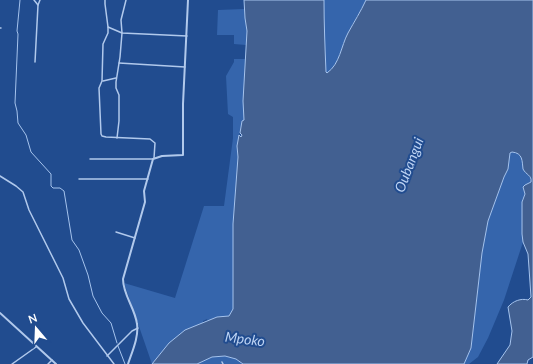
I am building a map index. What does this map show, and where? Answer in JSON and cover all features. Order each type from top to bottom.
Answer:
[{"type":"street","points":[[34,0],[38,5]]},
{"type":"street","points":[[35,62],[38,5],[40,0]]},
{"type":"street","points":[[104,0],[108,33],[103,44],[102,81],[99,88],[100,134],[102,136],[117,138],[150,139],[155,143],[153,159],[144,191],[145,202],[123,282],[138,328],[128,364]]},
{"type":"street","points":[[117,138],[119,121],[119,95],[116,88],[116,78],[122,33],[121,20],[126,0]]},
{"type":"street","points":[[90,158],[153,159],[162,156],[183,156],[183,104],[188,0]]},
{"type":"street","points":[[108,27],[122,33],[187,36]]},
{"type":"street","points":[[119,63],[185,67]]},
{"type":"street","points":[[102,81],[116,78]]},
{"type":"street","points":[[0,176],[23,192],[29,210],[63,278],[69,299],[83,323],[114,364]]},
{"type":"street","points":[[79,179],[148,179]]},
{"type":"street","points":[[116,232],[135,238]]},
{"type":"street","points":[[0,313],[56,364]]},
{"type":"street","points":[[107,356],[132,331],[138,328]]},
{"type":"street","points":[[12,364],[36,347]]},
{"type":"street","points":[[48,364],[52,360]]},
{"type":"shaded area","points":[[324,0],[366,0],[349,31],[338,59],[327,73],[324,27]]},
{"type":"shaded area","points":[[244,9],[247,31],[246,45],[234,44],[234,35],[217,35],[218,10]]},
{"type":"shaded area","points":[[234,59],[245,59],[244,120],[242,121],[237,146],[238,157],[233,224],[233,309],[229,316],[217,317],[208,321],[207,319],[203,321],[203,323],[169,343],[152,364],[124,283],[175,298],[204,206],[224,206],[233,138],[233,117],[228,114],[226,76],[234,62]]},
{"type":"shaded area","points":[[512,152],[521,156],[524,168],[531,180],[531,182],[523,188],[525,194],[522,200],[523,242],[504,300],[488,338],[478,357],[469,364],[464,364],[471,348],[482,253],[488,221],[508,169],[510,153]]},
{"type":"shaded area","points":[[225,356],[236,359],[243,364],[197,364],[212,357]]},
{"type":"water","points":[[244,0],[324,0],[327,73],[338,60],[348,33],[366,0],[533,0],[533,357],[528,360],[527,364],[497,364],[510,345],[512,331],[508,307],[517,300],[528,300],[531,297],[528,254],[523,242],[522,234],[522,202],[525,194],[523,187],[531,182],[531,180],[530,176],[523,169],[520,156],[512,152],[510,153],[508,169],[488,221],[482,253],[471,348],[464,364],[243,364],[236,359],[225,356],[212,357],[197,364],[152,364],[169,343],[185,330],[217,317],[229,316],[233,309],[233,224],[238,157],[237,146],[239,135],[241,137],[242,135],[240,133],[242,121],[244,120],[243,101],[247,31]]},
{"type":"waterway","points":[[20,0],[17,31],[15,103],[18,123],[26,135],[31,152],[51,174],[51,186],[53,188],[60,188],[64,191],[72,240],[79,250],[88,275],[93,296],[102,313],[111,323],[117,343]]},
{"type":"waterway","points":[[118,346],[125,364]]},
{"type":"water label","name":"Oubangui","points":[[409,165]]},
{"type":"water label","name":"Mpoko","points":[[245,339]]}]
